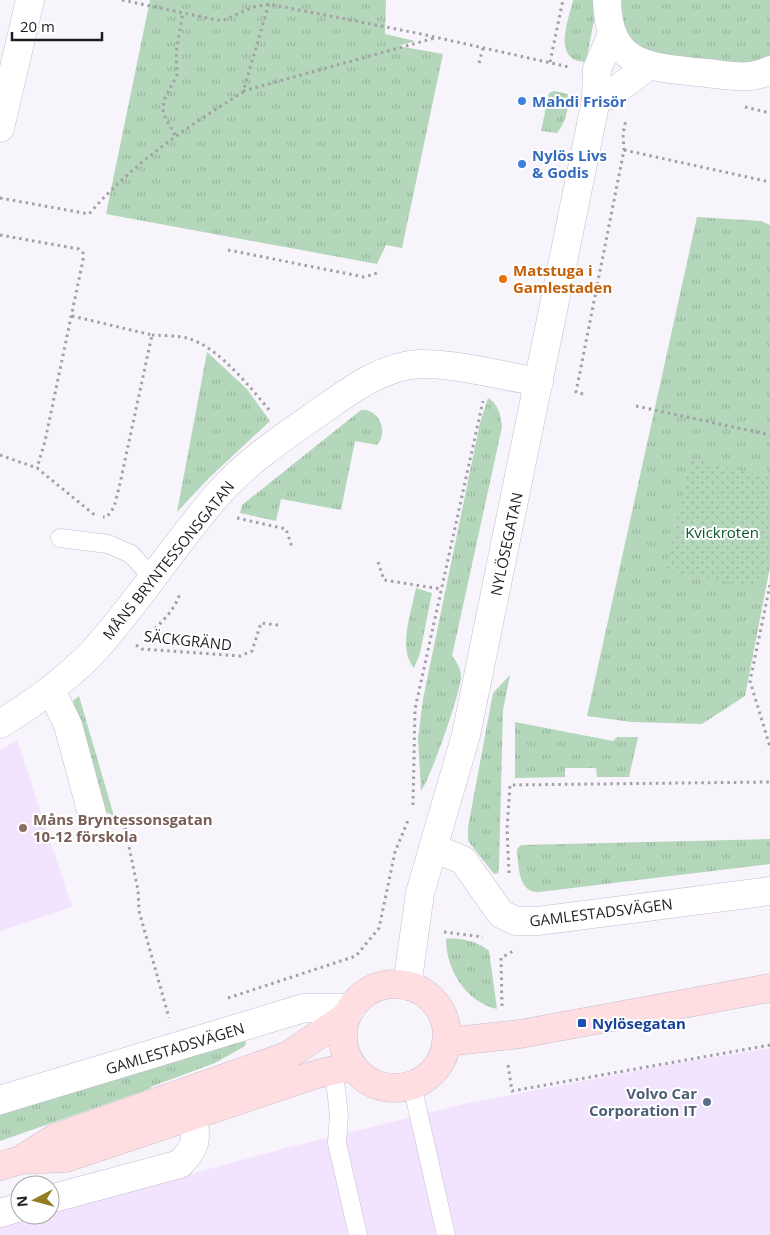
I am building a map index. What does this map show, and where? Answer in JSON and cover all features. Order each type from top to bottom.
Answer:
[{"type":"street","points":[[0,128],[30,0]]},
{"type":"street","points":[[608,0],[608,19],[612,34],[624,50],[640,64],[747,77],[768,73]]},
{"type":"street","name":"NYLÖSEGATAN","points":[[407,986],[420,892],[466,735],[539,382],[596,88],[597,69],[612,34]]},
{"type":"street","points":[[596,88],[611,94],[648,66]]},
{"type":"street","name":"MÅNS BRYNTESSONSGATAN","points":[[0,724],[51,690],[99,645],[220,492],[288,433],[350,390],[375,376],[398,368],[419,364],[441,365],[539,382]]},
{"type":"street","points":[[51,690],[68,725],[95,825]]},
{"type":"street","name":"GAMLESTADSVÄGEN","points":[[433,848],[463,860],[500,914],[516,921],[538,922],[770,891]]},
{"type":"street","points":[[389,984],[407,986],[424,993],[437,1007],[445,1024],[446,1042],[442,1058],[433,1071],[412,1085],[396,1087],[380,1085],[344,1068],[317,1074],[66,1158],[10,1163],[55,1138],[287,1056],[349,1012],[357,1001],[371,990],[389,984]]},
{"type":"street","points":[[446,1042],[520,1034],[770,988]]},
{"type":"street","name":"GAMLESTADSVÄGEN","points":[[0,1100],[304,1008],[349,1012]]},
{"type":"street","points":[[344,1068],[344,1042],[349,1012]]},
{"type":"street","points":[[60,1196],[180,1164],[193,1150],[196,1134],[193,1115]]},
{"type":"lane","points":[[60,538],[108,544],[131,554],[152,577]]},
{"type":"lane","points":[[344,1068],[337,1143],[358,1235]]},
{"type":"lane","points":[[412,1085],[446,1235]]},
{"type":"path","points":[[122,0],[222,21],[269,2],[550,62],[596,88]]},
{"type":"path","points":[[550,62],[563,0]]},
{"type":"path","points":[[243,92],[269,2]]},
{"type":"path","points":[[175,134],[164,114],[164,100],[176,76],[176,53],[184,12]]},
{"type":"path","points":[[0,198],[89,214],[115,184],[175,134],[243,92],[436,38]]},
{"type":"path","points":[[479,62],[483,48]]},
{"type":"path","points":[[583,394],[576,392],[624,150],[625,120],[631,113]]},
{"type":"path","points":[[624,150],[770,182]]},
{"type":"path","points":[[0,235],[79,249],[83,253],[72,316],[45,441],[37,468]]},
{"type":"path","points":[[228,250],[364,277],[377,273]]},
{"type":"path","points":[[72,316],[152,335],[189,338],[202,343],[219,356],[257,395],[288,433]]},
{"type":"path","points":[[0,455],[37,468],[96,517],[107,517],[114,507],[119,488],[152,335]]},
{"type":"path","points":[[344,961],[356,956],[379,928],[396,852],[412,810],[414,795],[415,709],[488,374]]},
{"type":"path","points":[[636,406],[770,435]]},
{"type":"path","points":[[234,517],[286,529],[292,548]]},
{"type":"path","points":[[378,562],[384,580],[441,589]]},
{"type":"path","points":[[770,584],[750,680],[770,747]]},
{"type":"path","name":"SÄCKGRÄND","points":[[135,645],[142,649],[240,656],[252,651],[261,623],[278,625]]},
{"type":"path","points":[[124,823],[138,890],[139,911],[170,1021]]},
{"type":"path","points":[[379,928],[415,929],[467,934],[485,938]]},
{"type":"path","name":"GAMLESTADSVÄGEN","points":[[512,945],[521,947]]},
{"type":"shaded area","name":"Måns Bryntessonsgatan 10-12 förskola","points":[[17,740],[72,907],[0,931],[0,750]]},
{"type":"shaded area","points":[[770,1048],[770,1235],[0,1235],[0,1225],[10,1222],[10,1225],[60,1225],[60,1209],[286,1148],[464,1104],[672,1064]]},
{"type":"green space","points":[[150,0],[386,0],[385,34],[415,41],[398,46],[443,54],[402,248],[386,245],[377,264],[106,214]]},
{"type":"green space","points":[[573,0],[598,0],[586,62],[575,60],[569,55],[565,47],[566,28]]},
{"type":"green space","points":[[620,0],[770,0],[770,57],[741,66],[655,56],[626,38],[618,11]]},
{"type":"green space","points":[[554,91],[568,94],[566,115],[557,133],[541,131],[549,93]]},
{"type":"green space","points":[[697,217],[761,221],[770,225],[770,567],[745,696],[702,724],[632,722],[587,716]]},
{"type":"green space","points":[[207,352],[247,389],[270,421],[209,478],[177,512]]},
{"type":"green space","points":[[488,398],[497,406],[502,427],[452,656],[456,661],[461,677],[456,700],[444,735],[426,783],[421,791],[418,738],[423,699],[480,423]]},
{"type":"green space","points":[[361,410],[367,410],[377,417],[382,428],[382,434],[377,445],[355,441],[341,510],[281,499],[276,521],[240,513],[242,505]]},
{"type":"green space","name":"Kvickroten","points":[[690,459],[770,477],[770,550],[761,588],[666,571]]},
{"type":"green space","points":[[416,588],[432,593],[420,653],[414,668],[409,660],[406,640]]},
{"type":"green space","points":[[510,675],[503,710],[499,866],[498,873],[494,874],[468,841],[468,827],[493,693]]},
{"type":"green space","points":[[79,696],[114,816],[104,811],[73,701]]},
{"type":"green space","points":[[515,722],[613,741],[617,737],[638,737],[629,777],[597,777],[596,768],[565,768],[565,777],[515,778]]},
{"type":"green space","points":[[770,839],[770,864],[539,892],[527,889],[521,879],[517,854],[517,849],[521,845]]},
{"type":"green space","points":[[446,939],[469,941],[489,951],[497,1009],[476,999],[460,983],[450,962]]},
{"type":"green space","points":[[242,1039],[246,1042],[245,1046],[215,1063],[149,1089],[0,1141],[0,1115]]},
{"type":"place","name":"Mahdi Frisör","points":[[522,101]]},
{"type":"place","name":"Nylös Livs & Godis","points":[[522,164]]},
{"type":"place","name":"Matstuga i Gamlestaden","points":[[503,279]]},
{"type":"place","name":"Måns Bryntessonsgatan 10-12 förskola","points":[[23,828]]},
{"type":"place","name":"Nylösegatan","points":[[582,1023]]},
{"type":"place","name":"Volvo Car Corporation IT","points":[[707,1102]]}]
